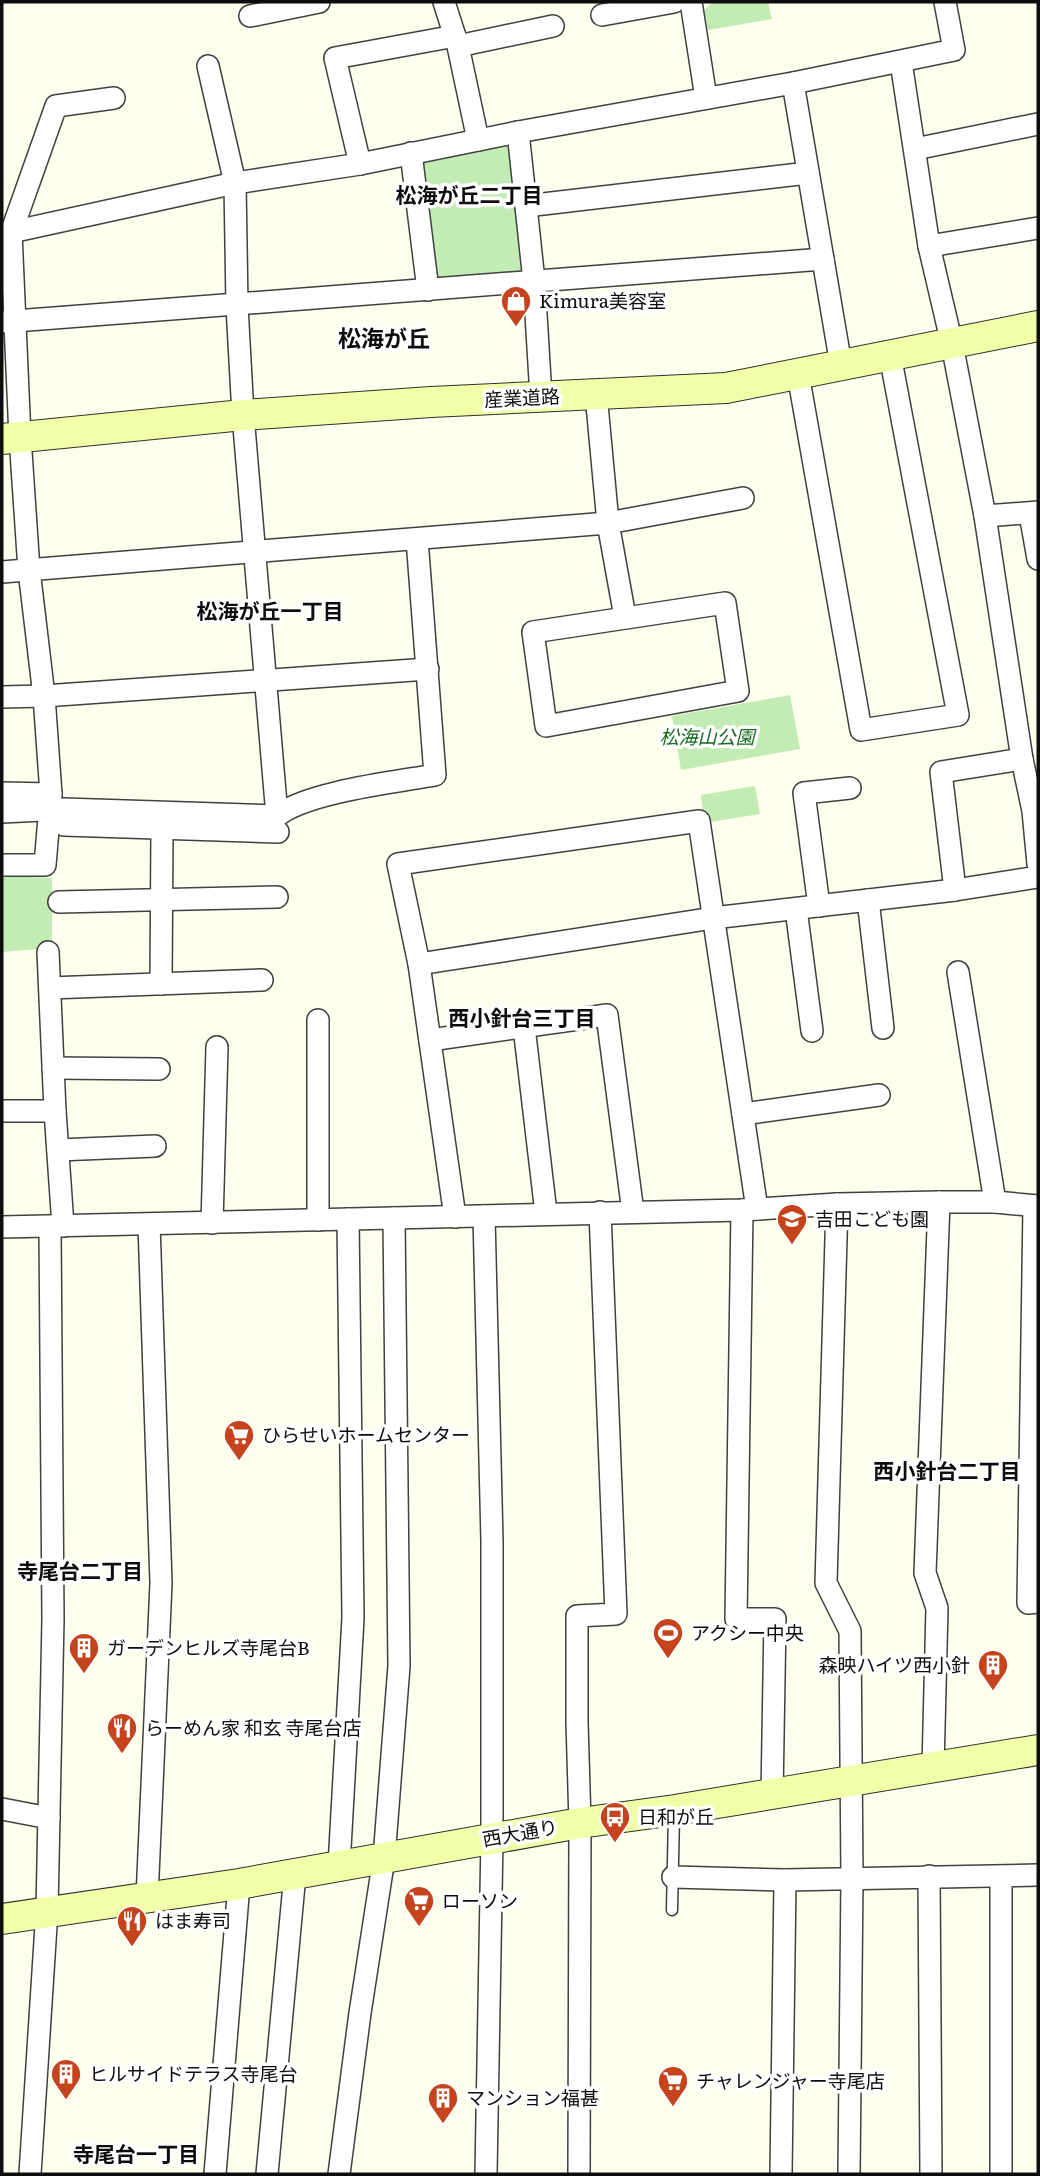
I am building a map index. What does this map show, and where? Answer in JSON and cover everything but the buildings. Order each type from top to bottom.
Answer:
[{"type":"street","points":[[250,16],[319,2]]},
{"type":"street","points":[[444,2],[456,41],[478,140]]},
{"type":"street","points":[[602,15],[674,2]]},
{"type":"street","points":[[691,2],[706,98]]},
{"type":"street","points":[[7,233],[235,183],[360,164],[954,50],[945,2]]},
{"type":"street","points":[[360,164],[335,58],[553,26]]},
{"type":"street","points":[[901,62],[929,246],[952,344],[985,516],[1022,759],[1035,811],[1038,864]]},
{"type":"street","points":[[208,66],[235,183],[237,306],[243,415],[277,824]]},
{"type":"street","points":[[793,83],[841,365]]},
{"type":"street","points":[[2,865],[45,865],[55,810],[44,696],[11,438],[7,233],[56,106],[114,98]]},
{"type":"street","points":[[915,149],[1038,124]]},
{"type":"street","points":[[518,132],[534,281],[541,397]]},
{"type":"street","points":[[411,153],[428,290]]},
{"type":"street","points":[[526,206],[808,173]]},
{"type":"street","points":[[929,246],[1038,228]]},
{"type":"street","points":[[8,322],[823,259]]},
{"type":"street","name":"産業道路","points":[[11,438],[243,415],[726,388],[1038,326]]},
{"type":"street","points":[[798,373],[861,730],[958,715],[890,355]]},
{"type":"street","points":[[596,394],[608,523],[625,617]]},
{"type":"street","points":[[2,572],[608,523],[744,498]]},
{"type":"street","points":[[985,516],[1034,513],[1038,559]]},
{"type":"street","points":[[277,824],[288,808],[356,788],[435,775],[417,539]]},
{"type":"street","points":[[725,603],[738,691],[546,726],[533,632],[625,617],[725,603]]},
{"type":"street","points":[[2,697],[428,669]]},
{"type":"street","points":[[955,890],[941,772],[1022,759]]},
{"type":"street","points":[[820,906],[804,793],[850,788]]},
{"type":"street","points":[[2,793],[55,810],[162,829],[277,824]]},
{"type":"street","points":[[2,812],[64,809],[277,824]]},
{"type":"street","points":[[456,1217],[419,964],[398,864],[699,821],[743,1114],[749,1210],[736,1619],[775,1619],[772,1795]]},
{"type":"street","points":[[161,984],[162,829]]},
{"type":"street","points":[[419,964],[713,918],[955,890],[1038,877]]},
{"type":"street","points":[[59,902],[277,897]]},
{"type":"street","points":[[867,900],[883,1028]]},
{"type":"street","points":[[796,909],[812,1031]]},
{"type":"street","points":[[30,2174],[47,1910],[53,1619],[58,1150],[48,952]]},
{"type":"street","points":[[958,972],[995,1202]]},
{"type":"street","points":[[50,988],[262,981]]},
{"type":"street","points":[[430,1040],[607,1015],[632,1212]]},
{"type":"street","points":[[318,1020],[318,1220]]},
{"type":"street","points":[[524,1027],[546,1213]]},
{"type":"street","points":[[212,1223],[216,1047]]},
{"type":"street","points":[[53,1068],[159,1069]]},
{"type":"street","points":[[743,1114],[879,1095]]},
{"type":"street","points":[[2,1111],[55,1111]]},
{"type":"street","points":[[58,1150],[155,1146]]},
{"type":"street","points":[[933,1766],[937,1608],[925,1573],[939,1202]]},
{"type":"street","points":[[2,1227],[749,1210],[837,1204],[995,1202],[1036,1206],[1028,1603],[1038,1602]]},
{"type":"street","points":[[837,1204],[826,1583],[850,1631],[852,1878],[849,2174]]},
{"type":"street","points":[[579,2174],[580,1822],[577,1616],[616,1614],[600,1212]]},
{"type":"street","points":[[484,1216],[491,1528],[492,1838],[486,2174]]},
{"type":"street","points":[[340,2174],[360,2013],[384,1858],[399,1666],[394,1218]]},
{"type":"street","points":[[339,1866],[353,1618],[348,1219]]},
{"type":"street","points":[[147,1898],[160,1583],[149,1224]]},
{"type":"street","name":"西大通り","points":[[2,1919],[47,1910],[239,1884],[580,1822],[772,1795],[1038,1750]]},
{"type":"street","points":[[2,1809],[49,1818]]},
{"type":"street","points":[[267,2174],[295,1874]]},
{"type":"street","points":[[673,1877],[785,1880],[1038,1875]]},
{"type":"street","points":[[929,1876],[931,2174]]},
{"type":"street","points":[[1001,2174],[1002,1876]]},
{"type":"street","points":[[781,2174],[785,1880]]},
{"type":"street","points":[[215,2174],[239,1884]]},
{"type":"lane","points":[[672,1910],[674,1810]]},
{"type":"green space","points":[[717,2],[768,2],[772,19],[708,30],[704,10]]},
{"type":"green space","points":[[518,132],[534,281],[428,290],[411,153]]},
{"type":"green space","name":"松海山公園","points":[[790,695],[800,749],[681,770],[672,716]]},
{"type":"green space","points":[[755,786],[760,814],[704,823],[701,795]]},
{"type":"green space","points":[[2,868],[29,868],[30,877],[52,878],[52,948],[2,952]]},
{"type":"place","name":"Kimura美容室","points":[[516,328]]},
{"type":"place","name":"吉田こども園","points":[[792,1246]]},
{"type":"place","name":"ひらせいホームセンター","points":[[239,1462]]},
{"type":"place","name":"アクシー中央","points":[[668,1660]]},
{"type":"place","name":"ガーデンヒルズ寺尾台B","points":[[84,1675]]},
{"type":"place","name":"森映ハイツ西小針","points":[[993,1692]]},
{"type":"place","name":"らーめん家 和玄 寺尾台店","points":[[122,1755]]},
{"type":"place","name":"日和が丘","points":[[615,1844]]},
{"type":"place","name":"ローソン","points":[[419,1928]]},
{"type":"place","name":"はま寿司","points":[[132,1948]]},
{"type":"place","name":"ヒルサイドテラス寺尾台","points":[[66,2101]]},
{"type":"place","name":"チャレンジャー寺尾店","points":[[673,2108]]},
{"type":"place","name":"マンション福甚","points":[[443,2125]]},
{"type":"district","name":"松海が丘二丁目","points":[[469,196]]},
{"type":"district","name":"松海が丘","points":[[384,339]]},
{"type":"district","name":"松海が丘一丁目","points":[[270,612]]},
{"type":"district","name":"西小針台三丁目","points":[[522,1019]]},
{"type":"district","name":"西小針台二丁目","points":[[947,1472]]},
{"type":"district","name":"寺尾台二丁目","points":[[80,1572]]},
{"type":"district","name":"寺尾台一丁目","points":[[136,2155]]}]
